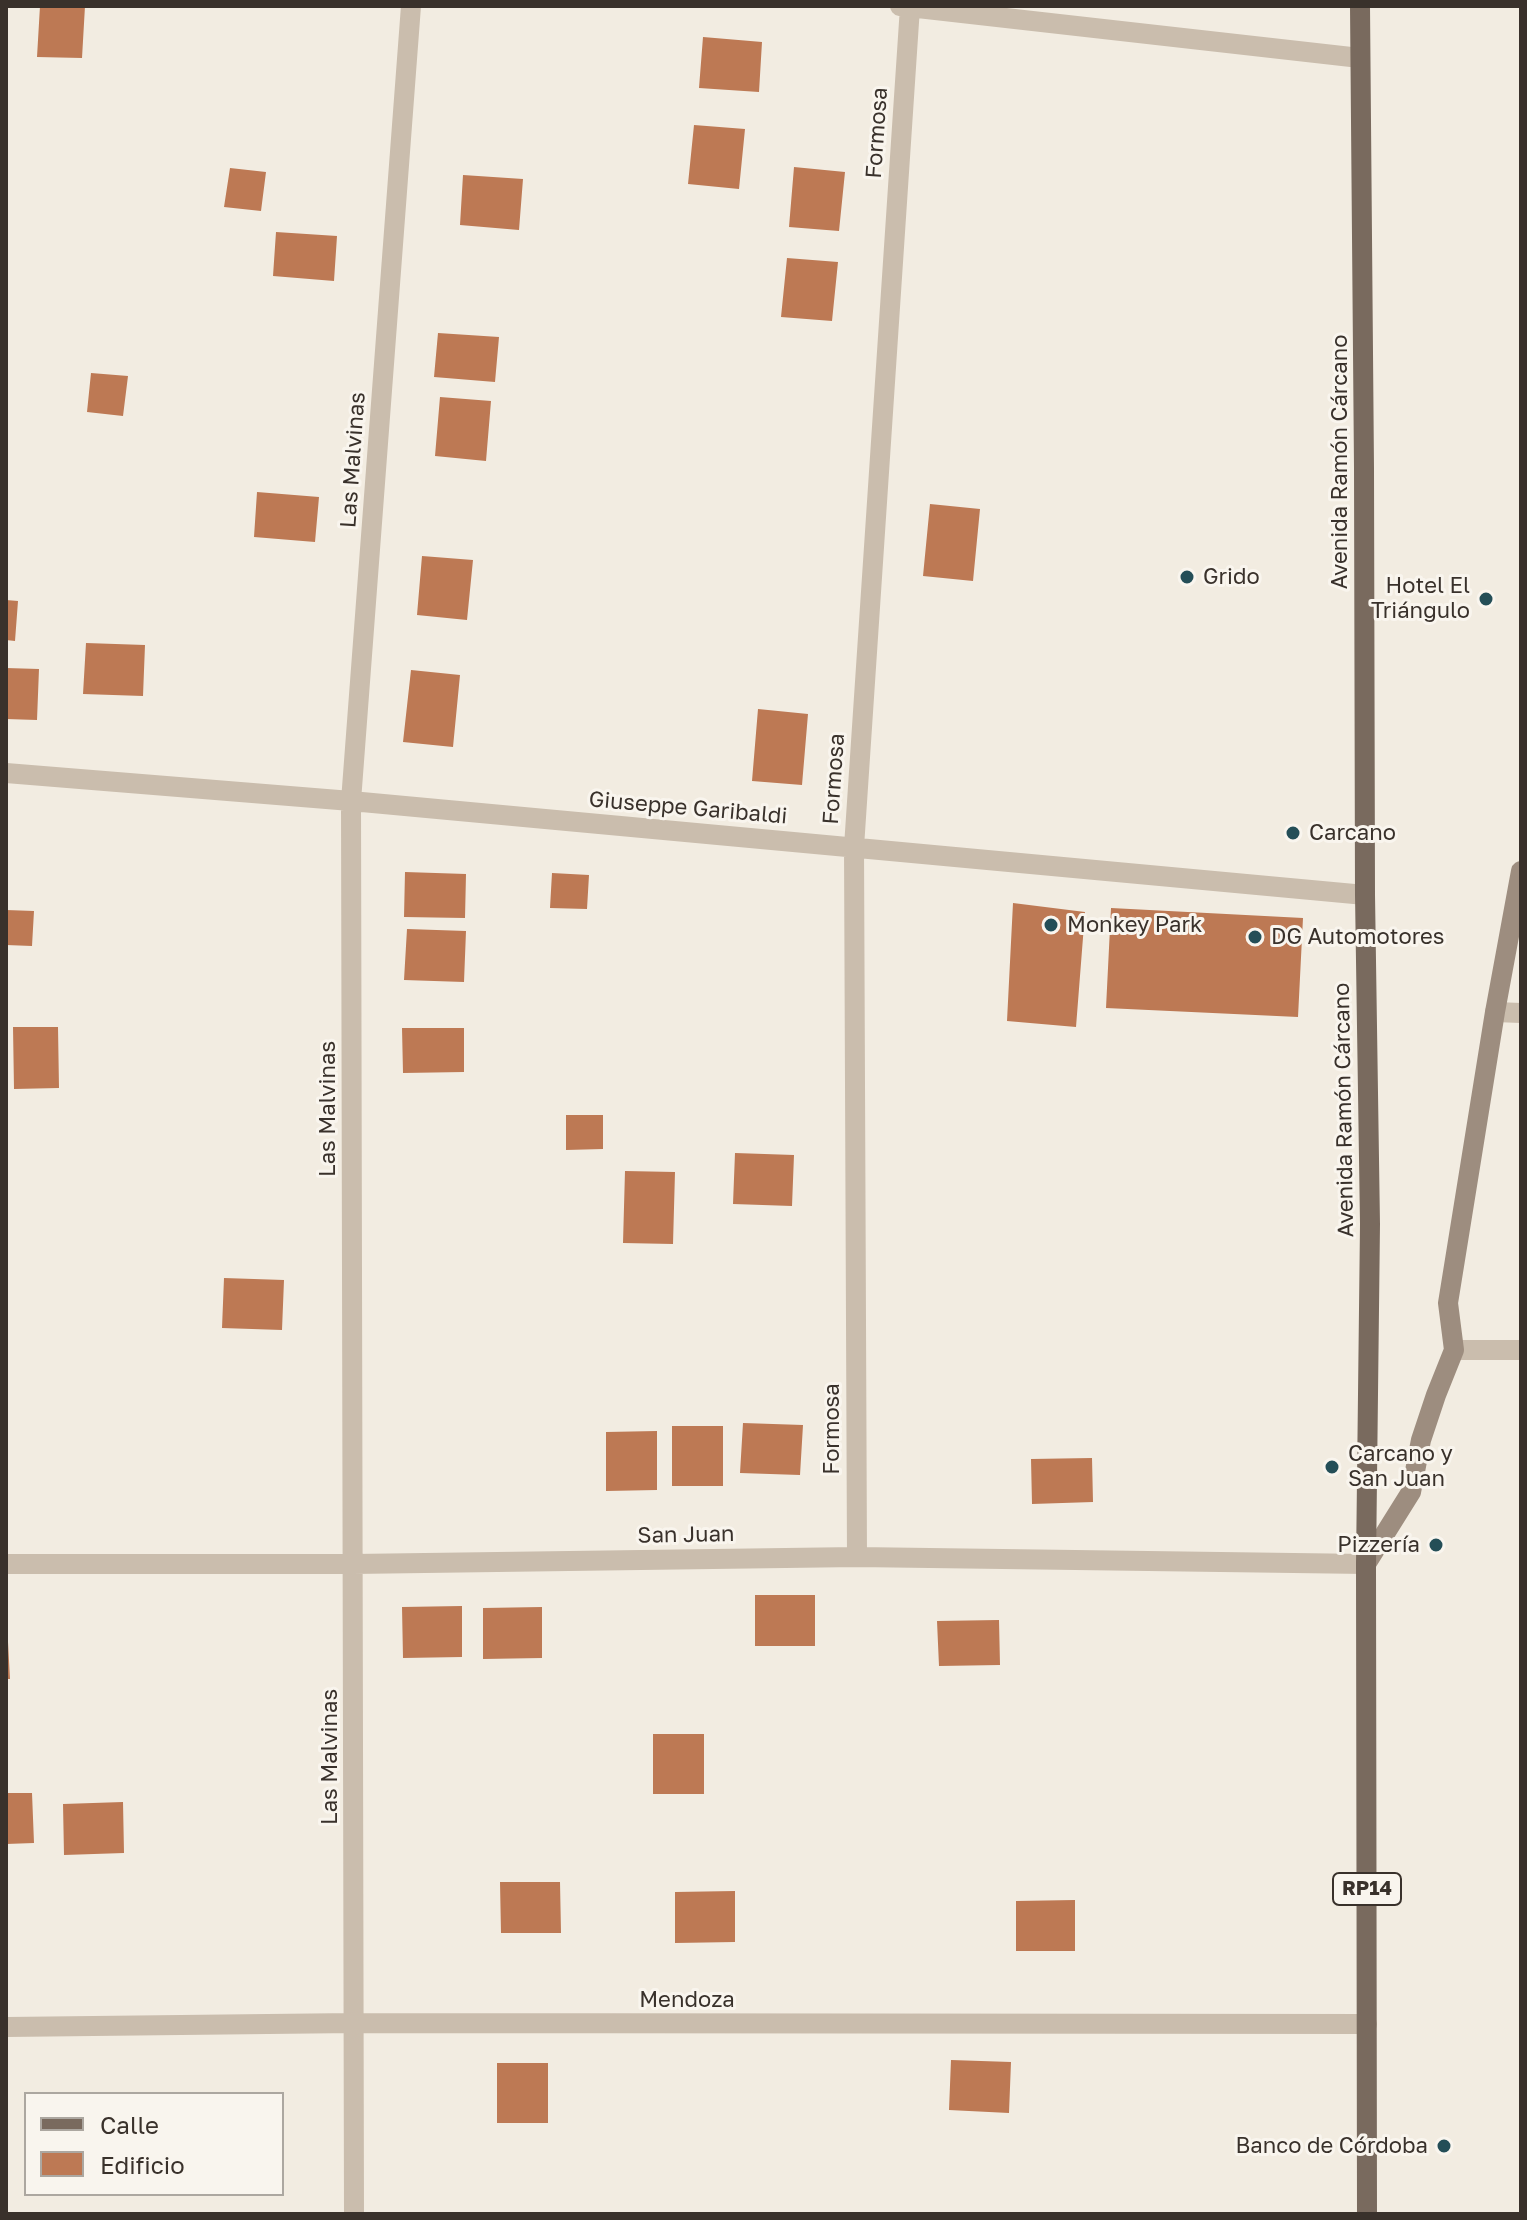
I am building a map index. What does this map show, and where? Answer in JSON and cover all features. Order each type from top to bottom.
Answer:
[{"type":"main road","name":"Avenida Ramón Cárcano","points":[[1360,6],[1370,1224],[1366,1564],[1367,2214]]},
{"type":"main road","points":[[1366,1564],[1411,1492],[1421,1440],[1454,1350],[1448,1303],[1521,871]]},
{"type":"street","name":"Las Malvinas","points":[[354,2214],[351,801],[411,6]]},
{"type":"street","points":[[900,6],[1360,58]]},
{"type":"street","name":"Formosa","points":[[857,1557],[854,847],[910,7]]},
{"type":"street","name":"Giuseppe Garibaldi","points":[[6,773],[351,801],[1365,895]]},
{"type":"street","points":[[1495,1012],[1521,1013]]},
{"type":"street","points":[[1454,1350],[1521,1350]]},
{"type":"street","name":"San Juan","points":[[6,1564],[353,1564],[857,1557],[1366,1564]]},
{"type":"street","name":"Mendoza","points":[[6,2027],[355,2023],[1367,2024]]},
{"type":"building","points":[[40,6],[85,6],[82,58],[37,57]]},
{"type":"building","points":[[703,37],[762,42],[759,92],[699,88]]},
{"type":"building","points":[[694,125],[745,129],[739,189],[688,184]]},
{"type":"building","points":[[794,167],[845,172],[839,231],[789,227]]},
{"type":"building","points":[[230,168],[266,172],[261,211],[224,207]]},
{"type":"building","points":[[463,175],[523,179],[519,230],[460,225]]},
{"type":"building","points":[[276,232],[337,236],[334,281],[273,276]]},
{"type":"building","points":[[787,258],[838,262],[832,321],[781,317]]},
{"type":"building","points":[[438,333],[499,337],[495,382],[434,377]]},
{"type":"building","points":[[91,373],[128,376],[123,416],[87,412]]},
{"type":"building","points":[[440,397],[491,401],[486,461],[435,456]]},
{"type":"building","points":[[257,492],[319,497],[315,542],[254,537]]},
{"type":"building","points":[[930,504],[980,509],[973,581],[923,576]]},
{"type":"building","points":[[422,556],[473,560],[467,620],[417,615]]},
{"type":"building","points":[[6,600],[18,601],[15,641],[6,640]]},
{"type":"building","points":[[86,643],[145,645],[143,696],[83,694]]},
{"type":"building","points":[[6,668],[39,669],[37,720],[6,719]]},
{"type":"building","points":[[411,670],[460,675],[453,747],[403,742]]},
{"type":"building","points":[[758,709],[808,714],[802,785],[752,781]]},
{"type":"building","points":[[405,872],[466,874],[465,918],[404,917]]},
{"type":"building","points":[[552,873],[589,875],[587,909],[550,908]]},
{"type":"building","points":[[1013,903],[1085,912],[1076,1027],[1007,1021]]},
{"type":"building","points":[[1111,908],[1303,918],[1298,1017],[1106,1008]]},
{"type":"building","points":[[6,910],[34,911],[32,946],[6,945]]},
{"type":"building","points":[[407,929],[466,931],[464,982],[404,980]]},
{"type":"building","points":[[13,1027],[58,1027],[59,1088],[14,1089]]},
{"type":"building","points":[[402,1028],[464,1028],[464,1072],[403,1073]]},
{"type":"building","points":[[566,1115],[603,1115],[603,1149],[566,1150]]},
{"type":"building","points":[[735,1153],[794,1155],[792,1206],[733,1204]]},
{"type":"building","points":[[625,1171],[675,1172],[673,1244],[623,1243]]},
{"type":"building","points":[[224,1278],[284,1280],[282,1330],[222,1328]]},
{"type":"building","points":[[743,1423],[803,1425],[800,1475],[740,1473]]},
{"type":"building","points":[[672,1426],[723,1426],[723,1486],[672,1486]]},
{"type":"building","points":[[657,1431],[657,1490],[606,1491],[606,1432]]},
{"type":"building","points":[[1092,1458],[1093,1502],[1032,1504],[1031,1459]]},
{"type":"building","points":[[755,1595],[815,1595],[815,1646],[755,1646]]},
{"type":"building","points":[[462,1606],[462,1657],[403,1658],[402,1607]]},
{"type":"building","points":[[542,1607],[542,1658],[483,1659],[483,1608]]},
{"type":"building","points":[[999,1620],[1000,1665],[939,1666],[937,1621]]},
{"type":"building","points":[[8,1642],[10,1679],[6,1679]]},
{"type":"building","points":[[653,1734],[704,1734],[704,1794],[653,1794]]},
{"type":"building","points":[[6,1793],[32,1793],[34,1843],[6,1844]]},
{"type":"building","points":[[123,1802],[124,1853],[64,1855],[63,1804]]},
{"type":"building","points":[[500,1882],[560,1882],[561,1933],[501,1933]]},
{"type":"building","points":[[735,1891],[735,1942],[675,1943],[675,1892]]},
{"type":"building","points":[[1075,1900],[1075,1951],[1016,1951],[1016,1901]]},
{"type":"building","points":[[951,2060],[1011,2062],[1009,2113],[949,2110]]},
{"type":"building","points":[[497,2063],[548,2063],[548,2123],[497,2123]]},
{"type":"place","name":"Grido","points":[[1187,577]]},
{"type":"place","name":"Hotel El Triángulo","points":[[1486,599]]},
{"type":"place","name":"Carcano","points":[[1293,833]]},
{"type":"place","name":"Monkey Park","points":[[1051,925]]},
{"type":"place","name":"DG Automotores","points":[[1255,937]]},
{"type":"place","name":"Carcano y San Juan","points":[[1332,1467]]},
{"type":"place","name":"Pizzería","points":[[1436,1545]]},
{"type":"place","name":"Banco de Córdoba","points":[[1444,2146]]}]
